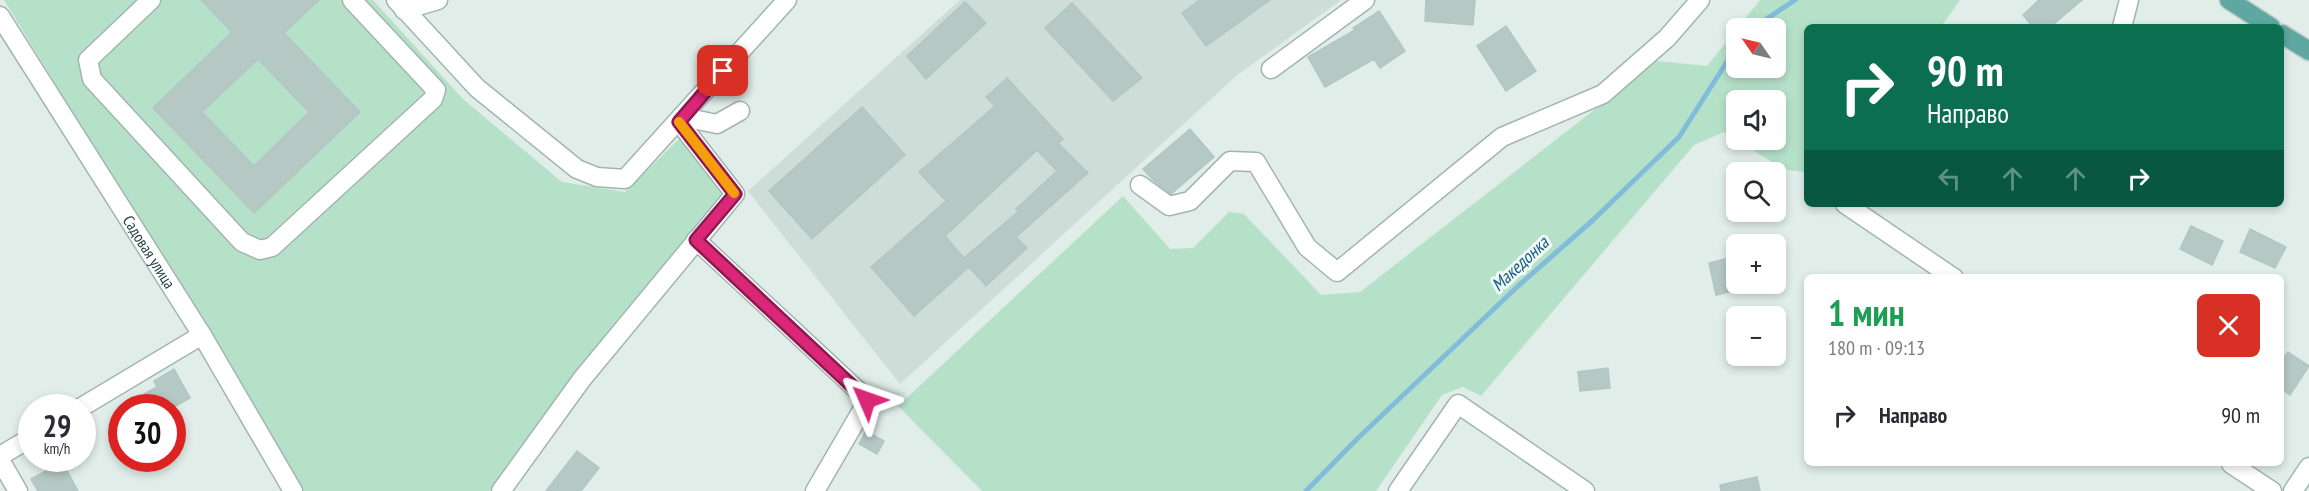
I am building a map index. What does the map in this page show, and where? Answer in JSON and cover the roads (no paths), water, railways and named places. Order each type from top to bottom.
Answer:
[{"type":"main road","points":[[2229,0],[2266,24]]},
{"type":"main road","points":[[2284,35],[2309,51]]},
{"type":"street","points":[[150,0],[88,60],[92,79],[242,242],[260,250],[272,247],[433,99],[436,90],[352,0]]},
{"type":"street","points":[[400,5],[438,0]]},
{"type":"street","points":[[400,5],[477,88],[577,169],[597,177],[626,179],[788,0]]},
{"type":"street","points":[[1271,69],[1365,0]]},
{"type":"street","points":[[1140,185],[1169,206],[1190,201],[1230,161],[1256,162],[1307,247],[1337,272],[1502,137],[1603,94],[1667,38],[1700,0]]},
{"type":"street","points":[[2123,24],[2129,0]]},
{"type":"street","name":"Садовая улица","points":[[0,16],[201,335],[293,491]]},
{"type":"street","points":[[681,120],[717,124],[740,111]]},
{"type":"street","points":[[501,491],[582,380],[735,194],[681,120]]},
{"type":"street","points":[[1849,207],[1948,274]]},
{"type":"street","points":[[696,240],[867,400],[815,491]]},
{"type":"street","points":[[96,398],[201,335]]},
{"type":"street","points":[[1398,491],[1458,404],[1585,491]]},
{"type":"street","points":[[18,446],[0,458],[18,491]]},
{"type":"street","points":[[2234,466],[2272,491]]},
{"type":"street","points":[[2293,491],[2309,467]]},
{"type":"waterway","name":"Македонка","points":[[1768,18],[1795,0]]},
{"type":"waterway","name":"Македонка","points":[[1306,491],[1357,439],[1517,287],[1593,220],[1679,137],[1726,63]]}]
